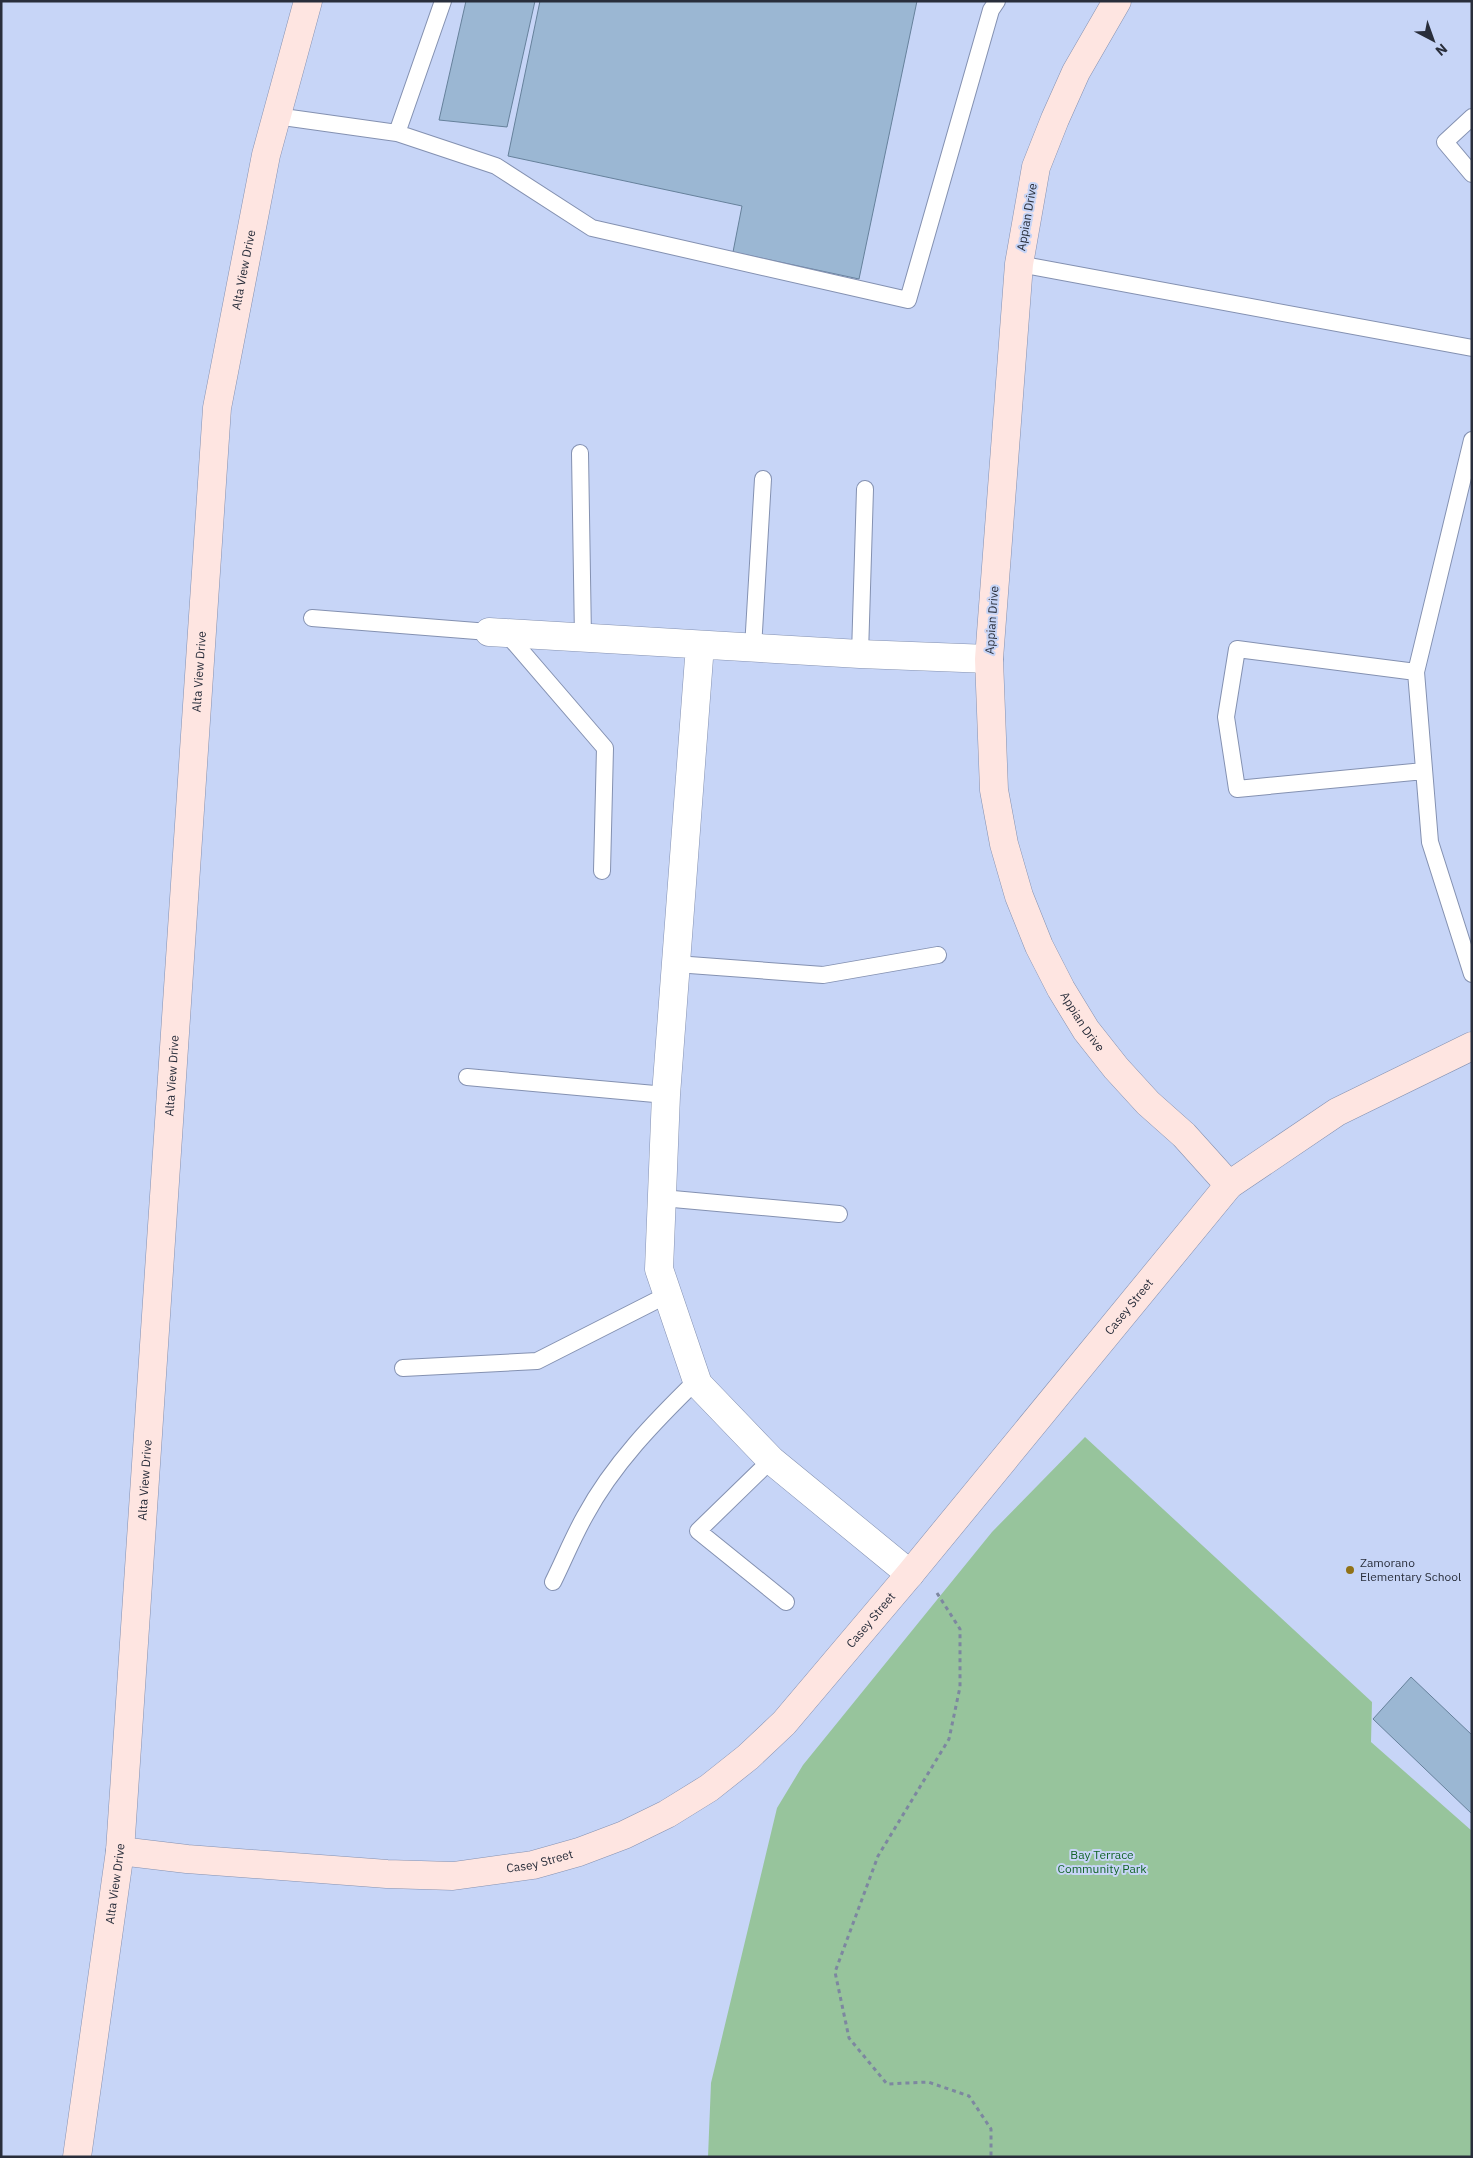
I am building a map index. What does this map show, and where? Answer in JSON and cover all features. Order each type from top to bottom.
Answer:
[{"type":"street","name":"Alta View Drive","points":[[77,2157],[120,1852],[218,408],[261,183],[276,116],[308,1]]},
{"type":"street","name":"Appian Drive","points":[[1116,1],[1076,72],[1036,167],[1019,264],[989,659],[994,790],[1000,826],[1019,896],[1038,946],[1061,989],[1086,1030],[1116,1068],[1148,1103],[1184,1135],[1229,1185]]},
{"type":"street","points":[[498,632],[860,654],[989,659]]},
{"type":"street","points":[[700,645],[666,1095],[659,1269],[698,1384],[771,1460],[910,1574]]},
{"type":"street","name":"Casey Street","points":[[120,1852],[187,1860],[387,1874],[454,1876],[533,1865],[580,1852],[624,1835],[667,1814],[709,1788],[748,1757],[784,1723],[910,1574],[1229,1185],[1337,1112],[1472,1046]]},
{"type":"lane","points":[[398,133],[443,1]]},
{"type":"lane","points":[[276,116],[398,133],[496,166],[592,228],[908,300],[991,10],[997,1]]},
{"type":"lane","points":[[1472,117],[1445,142],[1472,174]]},
{"type":"lane","points":[[1019,264],[1472,348]]},
{"type":"lane","points":[[1472,440],[1416,672],[1430,842],[1472,974]]},
{"type":"lane","points":[[580,453],[583,638]]},
{"type":"lane","points":[[753,648],[763,479]]},
{"type":"lane","points":[[860,654],[865,489]]},
{"type":"lane","points":[[312,618],[498,632],[605,748],[602,871]]},
{"type":"lane","points":[[1416,672],[1237,649],[1226,717],[1237,789],[1424,771]]},
{"type":"lane","points":[[676,964],[823,975],[938,955]]},
{"type":"lane","points":[[467,1077],[666,1095]]},
{"type":"lane","points":[[662,1198],[839,1214]]},
{"type":"lane","points":[[403,1368],[537,1361],[667,1296]]},
{"type":"lane","points":[[553,1582],[585,1516],[612,1474],[655,1422],[697,1380]]},
{"type":"lane","points":[[771,1460],[698,1531],[786,1602]]},
{"type":"path","points":[[910,1574],[938,1594],[960,1629],[960,1687],[949,1739],[878,1856],[835,1972],[849,2038],[887,2084],[928,2082],[969,2096],[991,2129],[991,2157]]},
{"type":"green space","name":"Bay Terrace Community Park","points":[[1085,1437],[1372,1702],[1371,1742],[1472,1831],[1472,2157],[708,2157],[711,2083],[777,1808],[803,1765],[992,1532]]},
{"type":"building","points":[[466,1],[535,1],[507,127],[439,120]]},
{"type":"building","points":[[540,1],[917,1],[859,279],[733,252],[742,206],[508,156]]},
{"type":"building","points":[[1411,1677],[1472,1735],[1472,1814],[1373,1719]]},
{"type":"place","name":"Zamorano Elementary School","points":[[1350,1570]]}]
